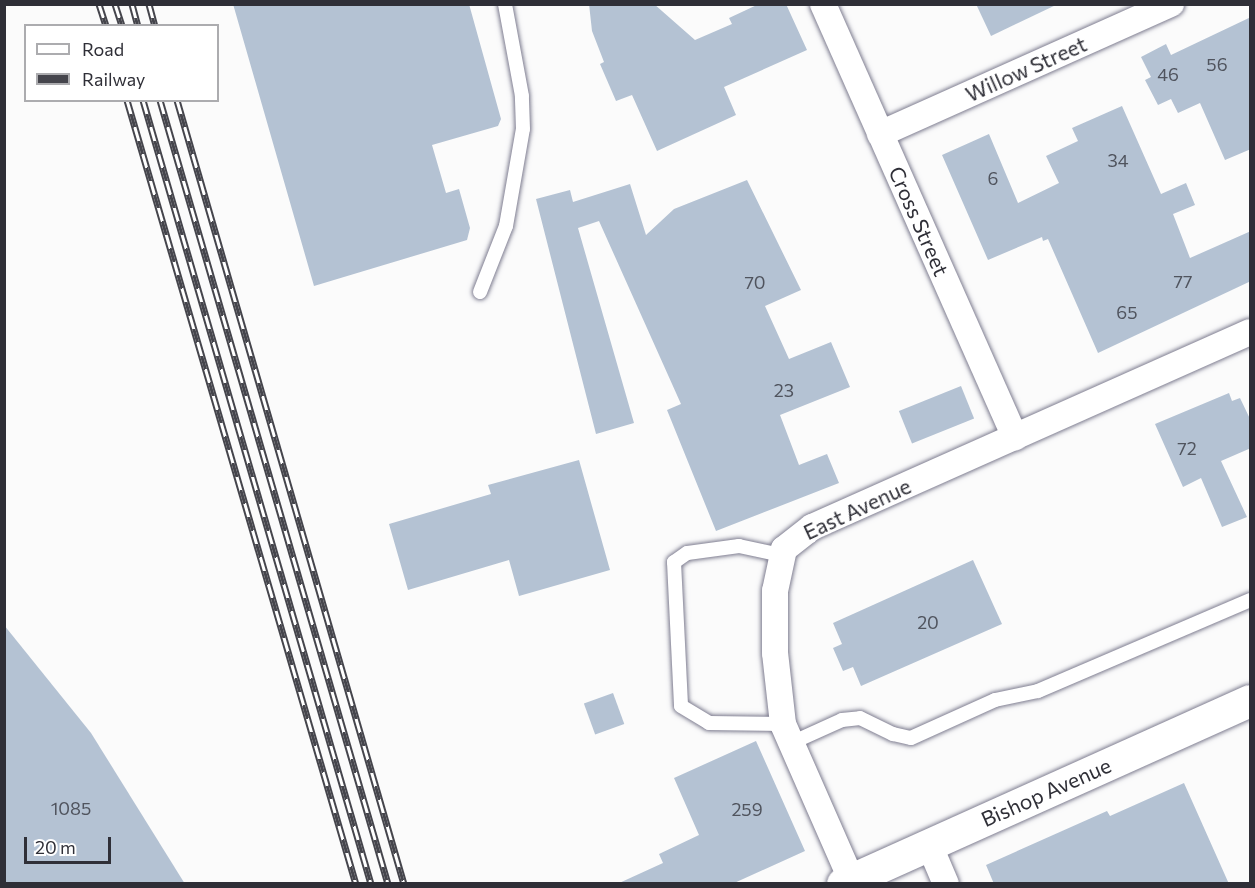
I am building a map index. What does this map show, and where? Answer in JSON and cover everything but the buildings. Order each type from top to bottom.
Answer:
[{"type":"street","name":"Cross Street","points":[[823,4],[1015,437]]},
{"type":"street","name":"Willow Street","points":[[880,134],[1171,4]]},
{"type":"street","name":"East Avenue","points":[[847,881],[786,734],[775,653],[775,591],[781,555],[794,539],[812,527],[1251,332]]},
{"type":"street","name":"Bishop Avenue","points":[[847,881],[1251,701]]},
{"type":"street","points":[[929,844],[946,884]]},
{"type":"lane","points":[[480,292],[506,226],[523,129],[522,96],[505,4]]},
{"type":"lane","points":[[781,555],[739,546],[687,553],[674,562],[681,706],[709,723],[786,734],[842,720],[860,718],[893,734],[911,738],[995,700],[1038,692],[1251,600]]},
{"type":"railway","points":[[99,4],[105,24]]},
{"type":"railway","points":[[115,4],[121,24]]},
{"type":"railway","points":[[132,4],[137,24]]},
{"type":"railway","points":[[149,4],[154,24]]},
{"type":"railway","points":[[128,102],[356,884]]},
{"type":"railway","points":[[144,102],[371,884]]},
{"type":"railway","points":[[161,102],[388,884]]},
{"type":"railway","points":[[178,102],[404,884]]}]
